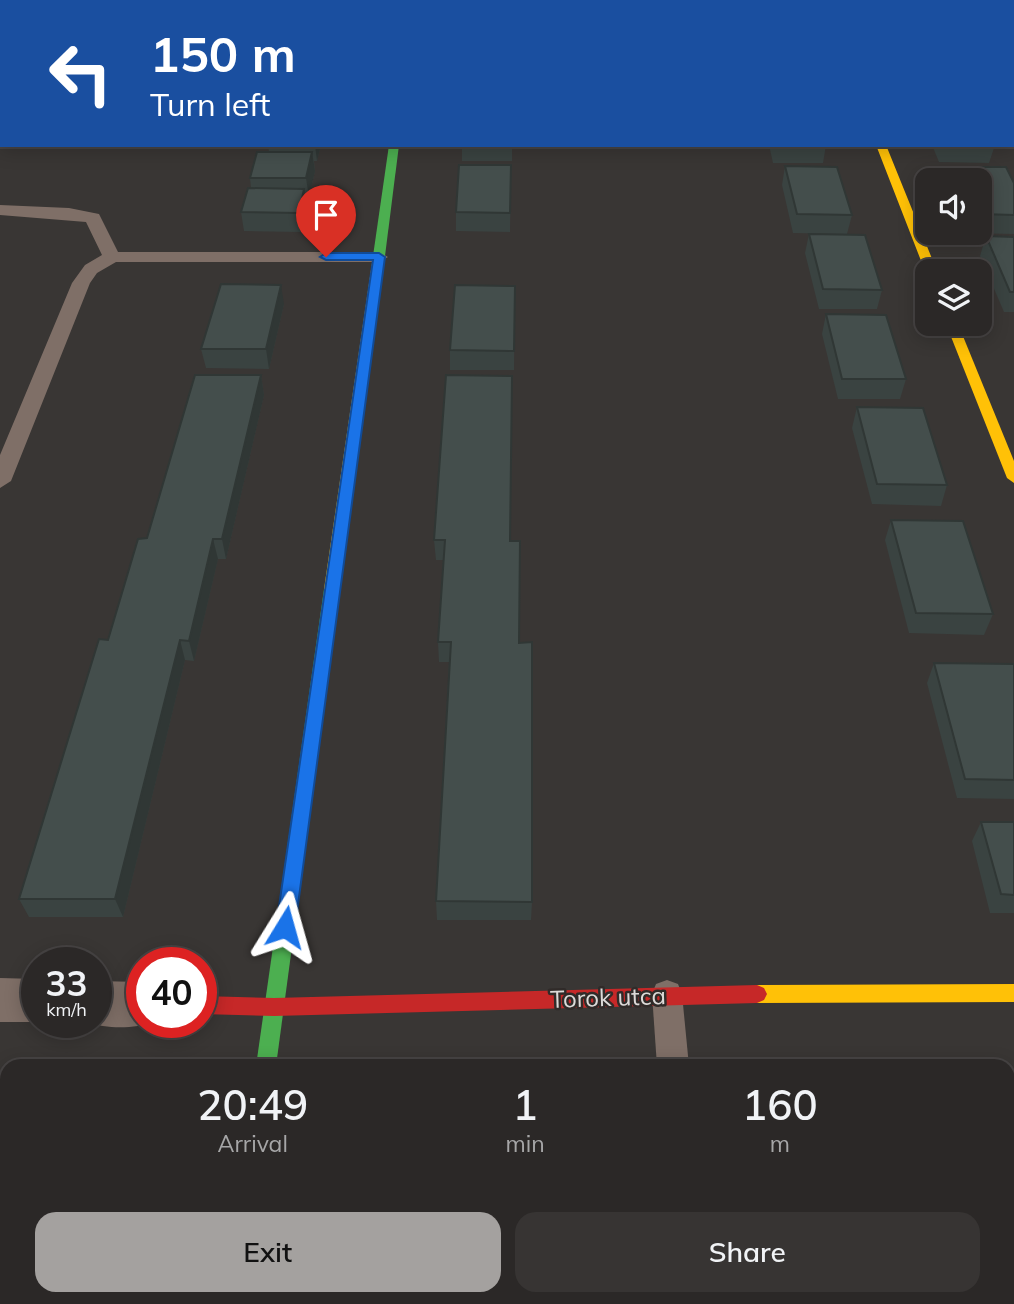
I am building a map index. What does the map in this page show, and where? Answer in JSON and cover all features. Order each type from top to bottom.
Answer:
[{"type":"street","points":[[267,1059],[394,147]]},
{"type":"street","points":[[882,147],[926,259]]},
{"type":"street","points":[[957,336],[1014,478]]},
{"type":"street","name":"Torok utca","points":[[217,1006],[274,1007],[667,994],[1014,993]]},
{"type":"street","points":[[0,1000],[21,1001]]},
{"type":"lane","points":[[0,211],[69,213],[93,218],[112,257]]},
{"type":"lane","points":[[0,481],[81,283],[91,269],[112,257],[379,257]]},
{"type":"lane","points":[[667,994],[672,1059]]},
{"type":"building","points":[[257,152],[312,152],[306,178],[250,178]]},
{"type":"building","points":[[459,165],[511,165],[510,213],[456,212]]},
{"type":"building","points":[[785,166],[837,167],[852,215],[797,214]]},
{"type":"building","points":[[1006,167],[1014,183],[1014,215],[992,214],[992,168],[954,168]]},
{"type":"building","points":[[248,188],[304,189],[299,213],[241,212]]},
{"type":"building","points":[[809,234],[865,235],[882,290],[823,289]]},
{"type":"building","points":[[992,236],[1014,237],[1014,292],[1010,292],[990,245]]},
{"type":"building","points":[[221,284],[281,285],[266,349],[201,349]]},
{"type":"building","points":[[455,285],[515,286],[514,351],[450,350]]},
{"type":"building","points":[[826,314],[886,315],[906,379],[842,379]]},
{"type":"building","points":[[195,375],[261,375],[222,539],[213,539],[189,641],[180,640],[115,899],[19,899],[99,639],[108,640],[138,539],[147,538]]},
{"type":"building","points":[[446,375],[512,376],[510,541],[520,541],[519,643],[532,642],[532,902],[436,901],[451,642],[438,642],[445,540],[434,540]]},
{"type":"building","points":[[857,407],[923,408],[947,485],[877,484]]},
{"type":"building","points":[[891,520],[963,521],[993,614],[916,613]]},
{"type":"building","points":[[934,663],[1014,664],[1014,780],[965,779]]},
{"type":"building","points":[[981,822],[1014,822],[1014,895],[1001,894]]},
{"type":"traffic: fast","points":[[379,256],[394,147]]},
{"type":"traffic: fast","points":[[267,1059],[332,589]]},
{"type":"traffic: slow","points":[[882,147],[926,259]]},
{"type":"traffic: slow","points":[[332,589],[379,256]]},
{"type":"traffic: slow","points":[[957,336],[1014,478]]},
{"type":"traffic: slow","points":[[757,994],[1014,993]]},
{"type":"traffic: jam","points":[[217,1005],[274,1007],[757,994]]},
{"type":"route","points":[[285,927],[379,257],[326,257]]}]
